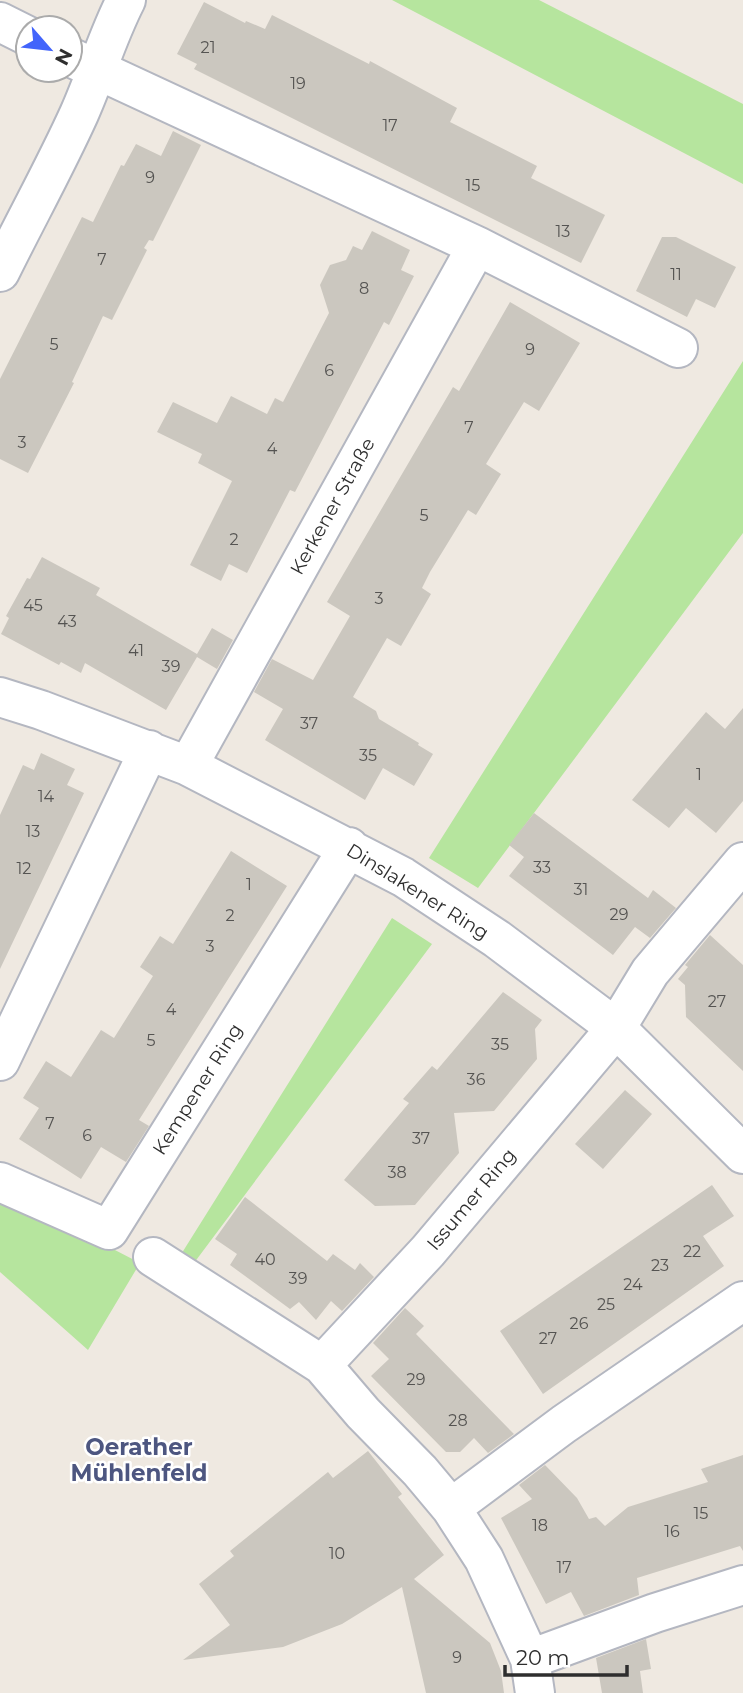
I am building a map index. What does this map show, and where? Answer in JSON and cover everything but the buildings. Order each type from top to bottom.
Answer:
[{"type":"street","points":[[126,0],[111,30],[84,64],[477,246],[678,348]]},
{"type":"street","points":[[0,271],[79,115],[82,84]]},
{"type":"street","name":"Kerkener Straße","points":[[188,766],[477,246]]},
{"type":"street","name":"Dinslakener Ring","points":[[0,697],[188,766],[403,877],[486,932],[616,1028],[743,1154]]},
{"type":"street","points":[[0,1061],[149,750]]},
{"type":"street","name":"Kempener Ring","points":[[0,1182],[109,1230],[349,847]]},
{"type":"street","name":"Issumer Ring","points":[[322,1365],[428,1251],[616,1028],[650,972],[743,862]]},
{"type":"street","points":[[153,1257],[322,1365],[363,1413],[419,1471],[451,1508],[484,1559],[533,1676],[655,1613],[743,1585]]},
{"type":"street","points":[[451,1508],[564,1424],[743,1301]]},
{"type":"green space","points":[[392,0],[539,0],[743,104],[743,184]]},
{"type":"green space","points":[[743,361],[743,533],[478,888],[429,858]]},
{"type":"green space","points":[[392,918],[432,944],[194,1263],[180,1256]]},
{"type":"green space","points":[[0,1193],[140,1263],[88,1350],[0,1272]]},
{"type":"district","name":"Oerather Mühlenfeld","points":[[139,1460]]}]
